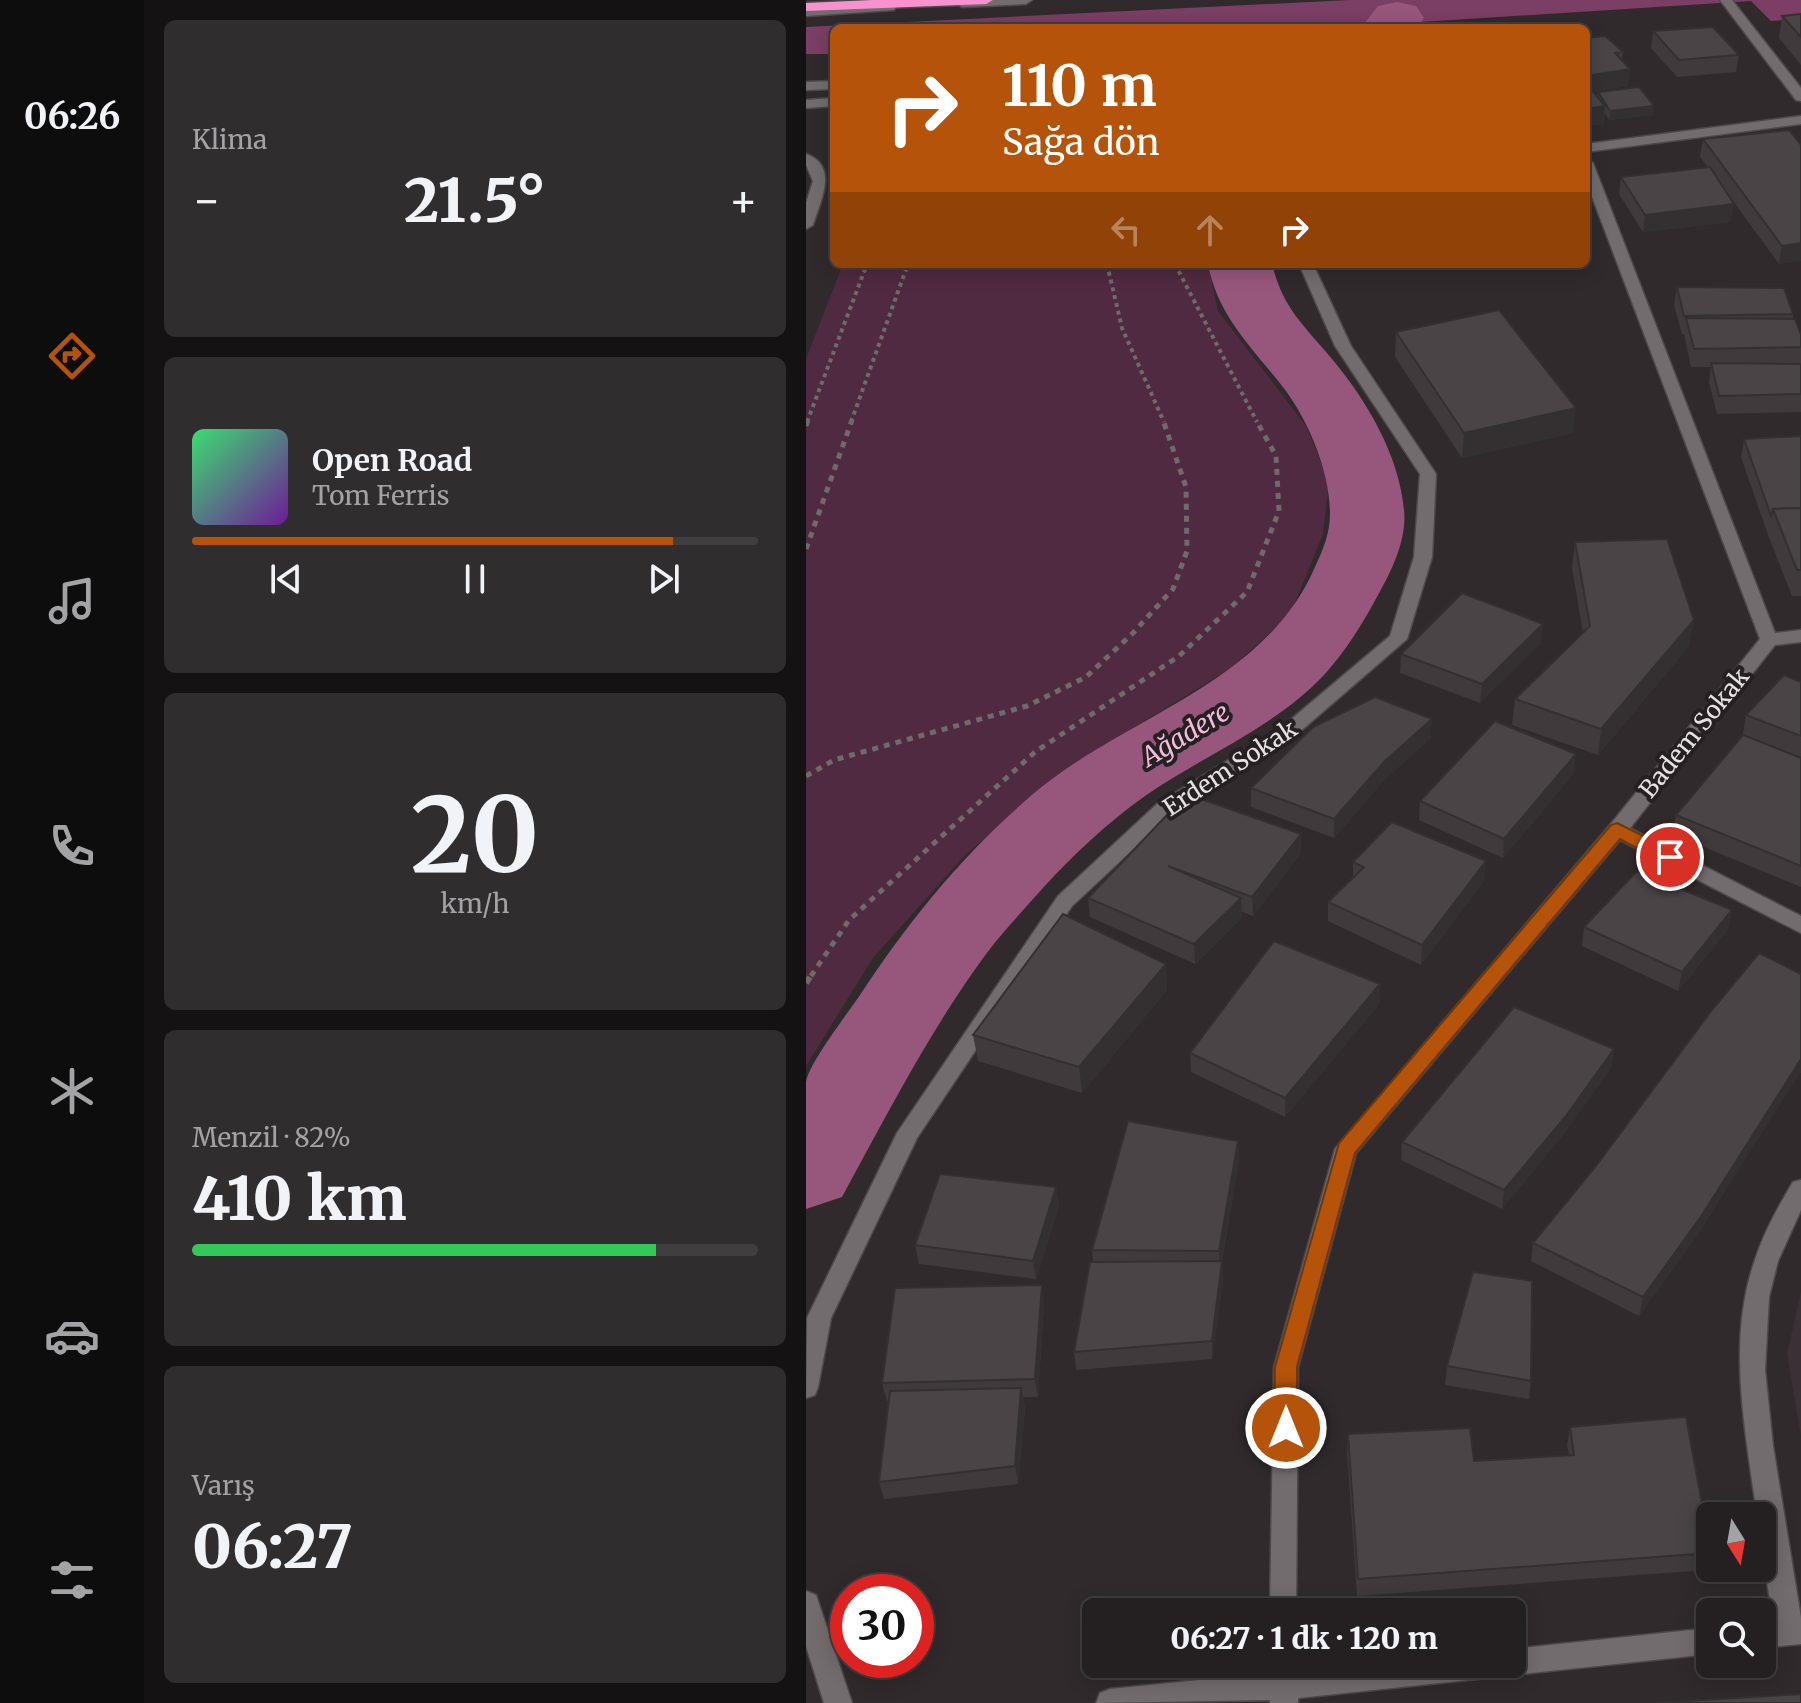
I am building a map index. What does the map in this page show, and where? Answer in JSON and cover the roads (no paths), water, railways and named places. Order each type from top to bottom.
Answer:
[{"type":"highway","points":[[806,10],[986,0]]},
{"type":"street","points":[[806,10],[1026,0]]},
{"type":"street","points":[[1726,0],[1801,97]]},
{"type":"street","points":[[806,86],[830,85]]},
{"type":"street","points":[[806,104],[830,102]]},
{"type":"street","points":[[1590,147],[1801,120]]},
{"type":"street","points":[[806,158],[816,166],[820,181],[806,225]]},
{"type":"street","points":[[1590,173],[1769,640],[1801,636]]},
{"type":"street","name":"Erdem Sokak","points":[[806,1387],[819,1318],[908,1133],[1065,901],[1164,809],[1289,731],[1398,639],[1423,557],[1428,474],[1343,346],[1308,268]]},
{"type":"street","name":"Badem Sokak","points":[[1283,1598],[1286,1367],[1346,1149],[1617,830],[1769,640]]},
{"type":"street","points":[[1617,830],[1801,925]]},
{"type":"street","points":[[1784,1633],[1752,1391],[1753,1323],[1764,1269],[1788,1209],[1801,1189]]},
{"type":"street","points":[[806,1604],[838,1703]]},
{"type":"street","points":[[1526,1661],[1696,1642]]},
{"type":"street","points":[[1110,1703],[1354,1678]]},
{"type":"waterway","name":"Ağadere","points":[[1392,24],[1397,18]]},
{"type":"waterway","name":"Ağadere","points":[[806,1168],[872,1054],[937,952],[997,882],[1078,803],[1115,776],[1264,684],[1296,656],[1324,622],[1348,580],[1361,547],[1367,520],[1357,463],[1344,431],[1319,388],[1260,318],[1244,284],[1241,268]]}]
